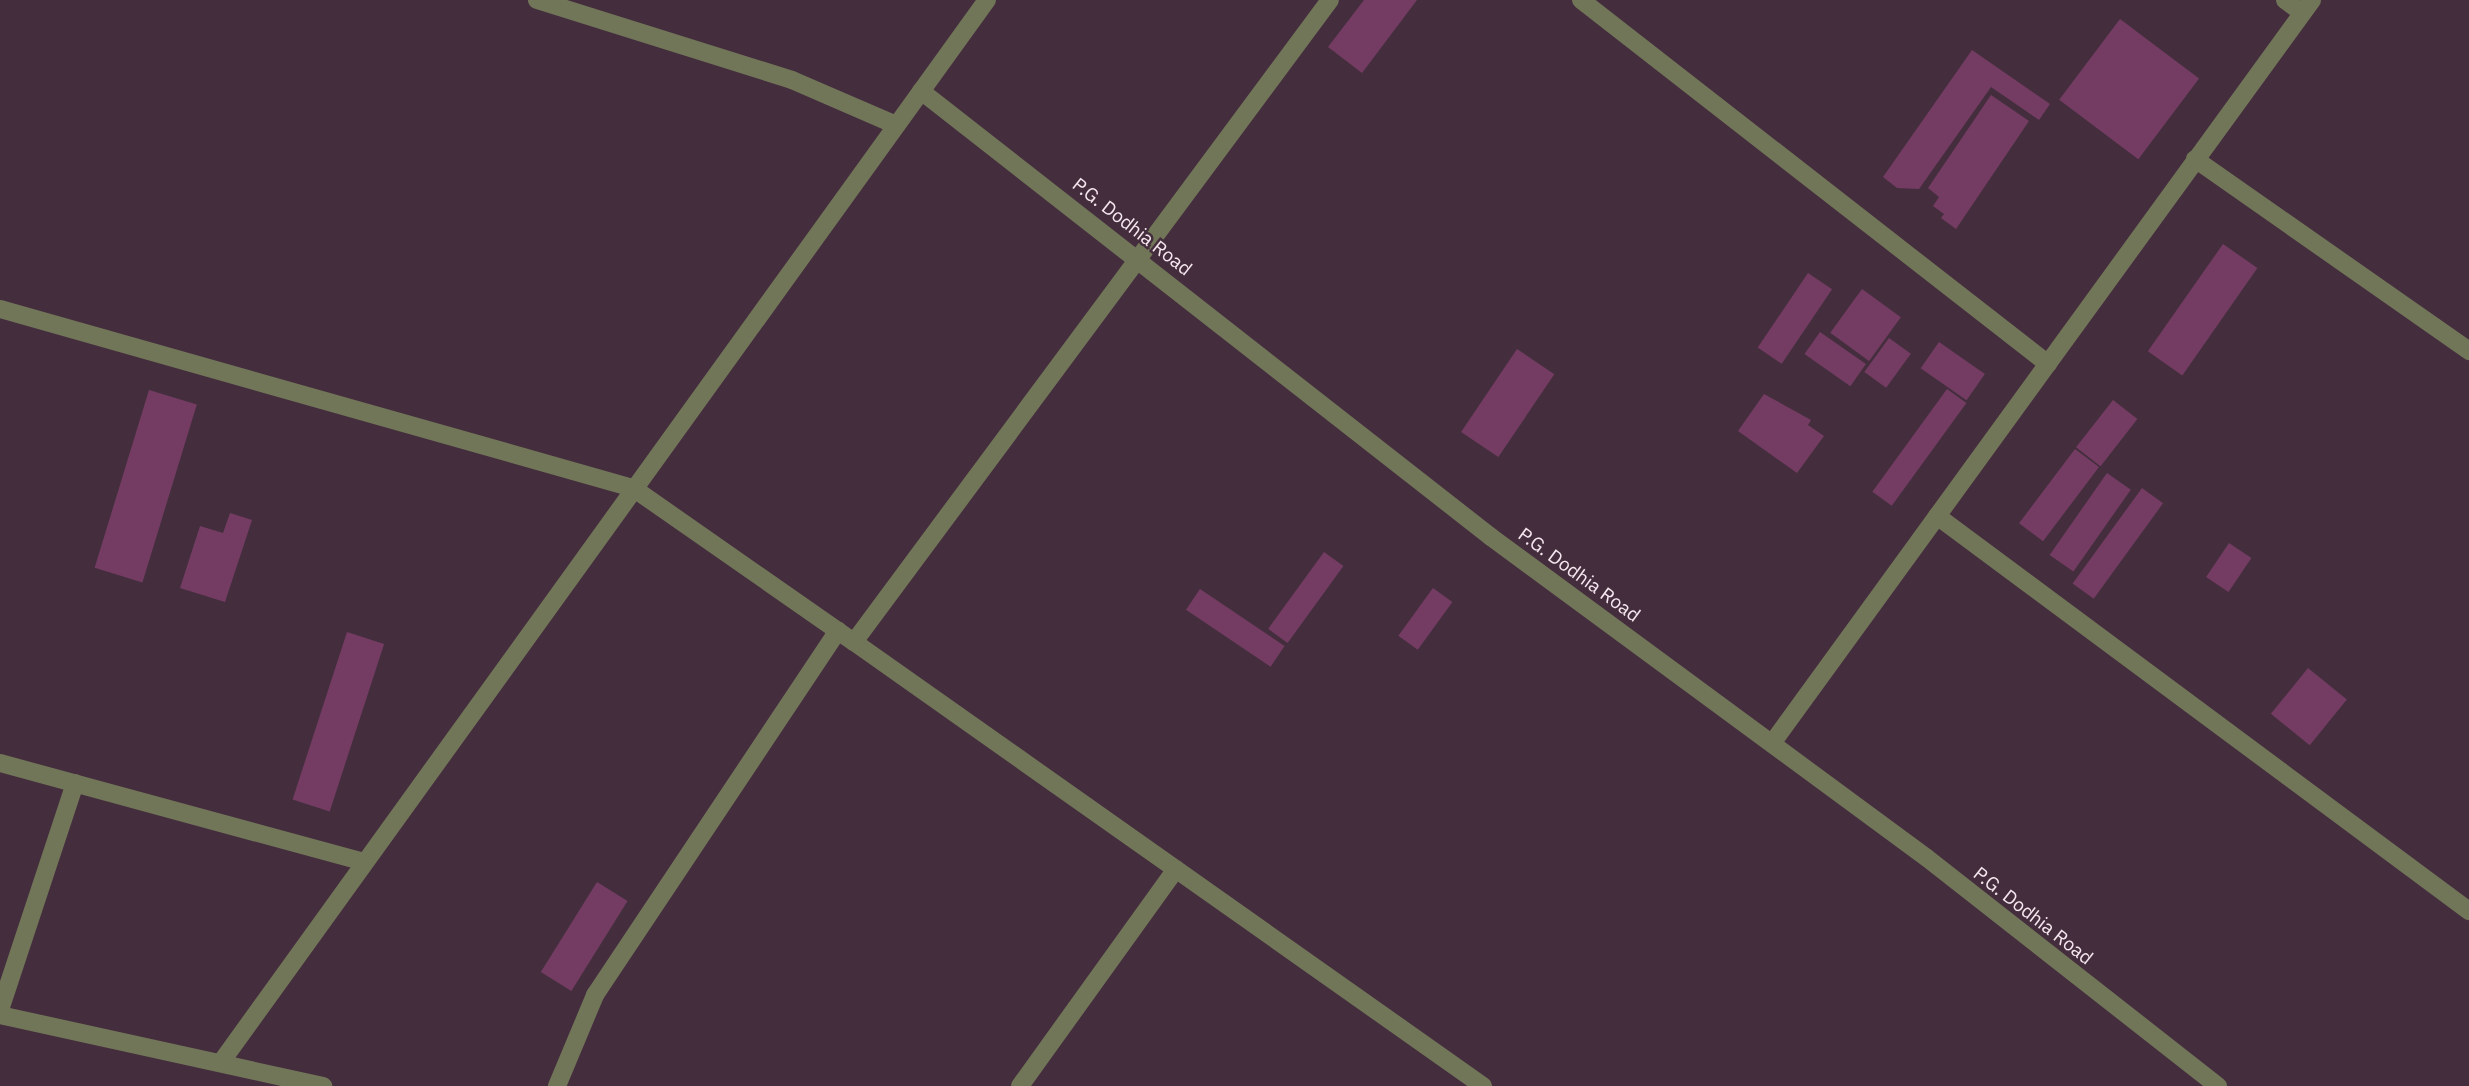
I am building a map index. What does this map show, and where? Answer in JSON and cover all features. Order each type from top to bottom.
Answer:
[{"type":"street","points":[[537,0],[792,80],[896,125]]},
{"type":"street","points":[[222,1061],[986,0]]},
{"type":"street","points":[[854,642],[1141,260],[1330,0]]},
{"type":"street","points":[[1581,0],[2048,363]]},
{"type":"street","points":[[1773,743],[2307,7],[2285,0]]},
{"type":"street","name":"P.G. Dodhia Road","points":[[920,91],[1141,260],[1491,537],[1773,743],[2218,1086]]},
{"type":"street","points":[[2195,159],[2469,351]]},
{"type":"street","points":[[0,309],[633,488],[1483,1086]]},
{"type":"street","points":[[1937,516],[2469,911]]},
{"type":"street","points":[[557,1086],[595,995],[838,631]]},
{"type":"street","points":[[0,763],[365,862]]},
{"type":"street","points":[[75,783],[0,1012],[323,1086]]},
{"type":"street","points":[[1020,1086],[1176,869]]},
{"type":"building","points":[[1364,0],[1417,0],[1362,73],[1328,47]]},
{"type":"building","points":[[2120,19],[2199,79],[2138,159],[2059,100]]},
{"type":"building","points":[[1972,50],[2050,104],[2039,120],[1991,87],[1919,189],[1897,188],[1883,177]]},
{"type":"building","points":[[1991,95],[2029,121],[1956,229],[1941,218],[1944,214],[1933,206],[1939,197],[1928,188]]},
{"type":"building","points":[[2223,244],[2257,268],[2182,375],[2148,351]]},
{"type":"building","points":[[1808,273],[1832,289],[1782,364],[1758,348]]},
{"type":"building","points":[[1862,289],[1901,317],[1869,361],[1830,333]]},
{"type":"building","points":[[1820,332],[1866,364],[1850,386],[1805,354]]},
{"type":"building","points":[[1889,338],[1911,354],[1886,388],[1864,372]]},
{"type":"building","points":[[1939,342],[1985,374],[1967,400],[1921,368]]},
{"type":"building","points":[[1517,349],[1554,374],[1498,457],[1461,432]]},
{"type":"building","points":[[1947,389],[1966,403],[1892,506],[1872,492]]},
{"type":"building","points":[[149,390],[197,405],[142,582],[95,568]]},
{"type":"building","points":[[1764,394],[1811,420],[1808,425],[1824,436],[1797,473],[1738,431]]},
{"type":"building","points":[[2113,400],[2137,419],[2100,466],[2076,447]]},
{"type":"building","points":[[2075,449],[2099,467],[2043,541],[2019,523]]},
{"type":"building","points":[[2107,473],[2131,490],[2073,572],[2050,555]]},
{"type":"building","points":[[2142,488],[2163,503],[2094,599],[2073,583]]},
{"type":"building","points":[[230,513],[252,520],[225,602],[180,588],[200,526],[223,533]]},
{"type":"building","points":[[2229,543],[2251,558],[2228,592],[2206,577]]},
{"type":"building","points":[[1324,552],[1343,566],[1288,643],[1268,629]]},
{"type":"building","points":[[1433,588],[1452,602],[1418,650],[1398,636]]},
{"type":"building","points":[[1200,589],[1285,646],[1271,667],[1186,610]]},
{"type":"building","points":[[347,632],[384,644],[330,811],[293,799]]},
{"type":"building","points":[[2308,668],[2347,699],[2310,745],[2271,714]]},
{"type":"building","points":[[597,882],[628,901],[571,991],[541,972]]}]
